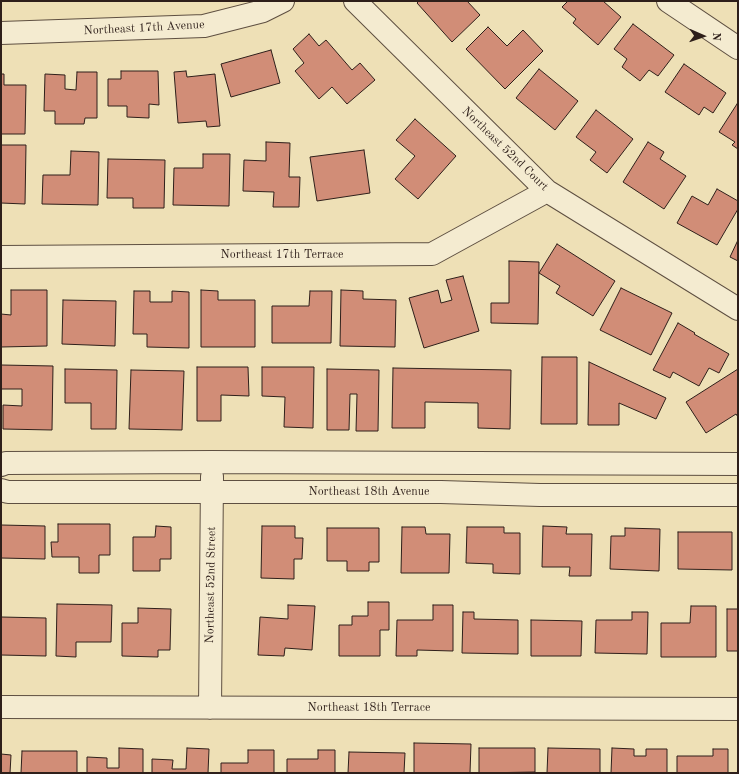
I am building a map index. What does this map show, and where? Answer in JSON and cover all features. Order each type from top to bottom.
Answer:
[{"type":"street","name":"Northeast 17th Avenue","points":[[1,33],[204,26],[263,11],[283,1]]},
{"type":"street","name":"Northeast 52nd Court","points":[[355,1],[547,191],[738,309]]},
{"type":"street","points":[[668,1],[738,48]]},
{"type":"street","name":"Northeast 17th Terrace","points":[[1,257],[432,254],[547,191]]},
{"type":"street","points":[[1,465],[6,463],[212,462],[738,464]]},
{"type":"street","name":"Northeast 52nd Street","points":[[210,708],[212,462]]},
{"type":"street","name":"Northeast 18th Avenue","points":[[1,490],[8,492],[441,492],[548,495],[738,495]]},
{"type":"street","name":"Northeast 18th Terrace","points":[[1,707],[738,709]]},
{"type":"building","points":[[419,1],[467,1],[480,15],[452,42],[417,3]]},
{"type":"building","points":[[568,1],[603,1],[621,17],[598,45],[573,23],[576,19],[562,7]]},
{"type":"building","points":[[633,24],[674,55],[658,76],[649,70],[640,81],[622,67],[627,59],[614,49]]},
{"type":"building","points":[[488,27],[507,46],[523,30],[543,51],[505,89],[466,49]]},
{"type":"building","points":[[309,34],[319,46],[326,40],[352,70],[360,63],[375,80],[347,104],[332,87],[319,99],[295,71],[304,63],[293,49]]},
{"type":"building","points":[[271,50],[280,83],[231,97],[221,64]]},
{"type":"building","points":[[684,64],[726,93],[713,113],[704,107],[699,115],[665,92]]},
{"type":"building","points":[[539,69],[578,101],[555,130],[516,98]]},
{"type":"building","points":[[121,71],[158,71],[159,105],[149,104],[149,118],[127,117],[127,106],[108,106],[108,79],[121,79]]},
{"type":"building","points":[[186,71],[187,77],[215,74],[220,126],[207,127],[206,121],[178,123],[174,72]]},
{"type":"building","points":[[77,72],[97,72],[97,118],[85,118],[84,124],[55,124],[55,111],[44,111],[45,74],[65,75],[65,89],[76,90]]},
{"type":"building","points":[[1,74],[4,74],[4,85],[26,85],[25,134],[1,134]]},
{"type":"building","points":[[737,104],[738,149],[732,145],[735,142],[719,132]]},
{"type":"building","points":[[596,110],[633,139],[607,173],[590,160],[596,152],[576,137]]},
{"type":"building","points":[[415,119],[456,156],[418,199],[395,179],[415,156],[396,140]]},
{"type":"building","points":[[266,142],[290,143],[289,177],[300,177],[299,207],[273,207],[274,192],[243,191],[244,160],[266,161]]},
{"type":"building","points":[[648,142],[664,152],[660,159],[686,176],[664,209],[623,182]]},
{"type":"building","points":[[1,145],[26,145],[25,204],[1,203]]},
{"type":"building","points":[[364,150],[370,193],[317,201],[310,157]]},
{"type":"building","points":[[71,151],[99,152],[98,205],[42,204],[43,175],[70,175]]},
{"type":"building","points":[[203,154],[230,154],[229,206],[173,205],[174,168],[203,168]]},
{"type":"building","points":[[108,159],[165,160],[164,208],[133,208],[133,198],[107,198]]},
{"type":"building","points":[[717,189],[738,201],[738,209],[717,245],[677,223],[692,196],[708,205]]},
{"type":"building","points":[[738,240],[738,261],[730,257]]},
{"type":"building","points":[[557,244],[615,281],[593,316],[556,293],[560,286],[539,273]]},
{"type":"building","points":[[509,261],[539,262],[538,324],[491,323],[491,303],[509,303]]},
{"type":"building","points":[[463,276],[479,331],[424,348],[409,298],[438,290],[441,303],[452,300],[446,280]]},
{"type":"building","points":[[621,288],[672,313],[651,355],[600,330]]},
{"type":"building","points":[[11,290],[47,290],[47,346],[1,347],[1,314],[11,315]]},
{"type":"building","points":[[201,290],[218,291],[218,300],[255,300],[255,347],[201,347]]},
{"type":"building","points":[[341,290],[363,291],[363,299],[396,300],[395,347],[340,346]]},
{"type":"building","points":[[134,291],[150,291],[150,302],[172,302],[172,291],[189,292],[189,348],[147,347],[147,334],[133,334]]},
{"type":"building","points":[[310,291],[332,291],[331,343],[272,343],[272,306],[309,306]]},
{"type":"building","points":[[63,300],[116,301],[115,346],[62,344]]},
{"type":"building","points":[[678,323],[729,354],[719,373],[709,368],[699,386],[673,372],[670,378],[653,370]]},
{"type":"building","points":[[542,357],[577,357],[577,424],[541,424]]},
{"type":"building","points":[[589,362],[666,398],[656,419],[619,403],[619,425],[588,425]]},
{"type":"building","points":[[1,365],[53,366],[52,430],[3,429],[3,405],[22,406],[22,389],[1,389]]},
{"type":"building","points":[[197,367],[248,367],[249,396],[221,395],[221,421],[197,421]]},
{"type":"building","points":[[262,367],[314,367],[313,428],[284,427],[285,397],[262,396]]},
{"type":"building","points":[[393,368],[511,370],[510,429],[478,428],[478,403],[425,402],[425,428],[392,428]]},
{"type":"building","points":[[65,369],[117,370],[116,429],[91,429],[91,403],[65,403]]},
{"type":"building","points":[[327,369],[379,370],[378,431],[356,431],[357,394],[350,394],[349,430],[327,430]]},
{"type":"building","points":[[738,369],[738,417],[736,414],[706,433],[686,402]]},
{"type":"building","points":[[131,370],[184,371],[182,430],[129,429]]},
{"type":"building","points":[[58,524],[110,524],[110,555],[99,555],[99,573],[79,573],[79,557],[52,557],[51,542],[58,542]]},
{"type":"building","points":[[1,525],[45,526],[45,559],[1,558]]},
{"type":"building","points":[[156,526],[171,527],[171,559],[160,559],[160,571],[133,571],[133,537],[155,537]]},
{"type":"building","points":[[262,526],[295,526],[295,538],[303,538],[302,559],[294,559],[294,579],[261,578]]},
{"type":"building","points":[[543,526],[567,527],[566,534],[592,534],[591,576],[569,576],[570,567],[542,567]]},
{"type":"building","points":[[402,527],[425,527],[426,534],[450,534],[449,573],[401,573]]},
{"type":"building","points":[[467,527],[504,527],[504,533],[520,533],[520,574],[493,573],[493,564],[466,563]]},
{"type":"building","points":[[327,528],[379,528],[379,562],[369,562],[369,571],[347,571],[347,561],[327,561]]},
{"type":"building","points":[[625,528],[660,529],[659,571],[610,569],[611,536],[625,536]]},
{"type":"building","points":[[678,532],[732,532],[732,570],[678,569]]},
{"type":"building","points":[[368,602],[389,602],[389,630],[380,630],[380,656],[339,656],[339,625],[352,625],[352,616],[368,616]]},
{"type":"building","points":[[57,604],[112,605],[111,642],[76,642],[76,657],[56,656]]},
{"type":"building","points":[[288,605],[315,606],[312,650],[285,648],[284,656],[258,655],[260,617],[288,619]]},
{"type":"building","points":[[433,605],[453,605],[453,651],[417,650],[417,656],[396,656],[397,620],[433,620]]},
{"type":"building","points":[[691,606],[716,606],[716,657],[661,657],[661,623],[690,623]]},
{"type":"building","points":[[138,608],[171,609],[170,650],[158,650],[158,657],[122,656],[122,623],[138,623]]},
{"type":"building","points":[[727,609],[738,609],[738,651],[727,651]]},
{"type":"building","points":[[463,612],[474,612],[474,619],[518,620],[518,654],[462,653]]},
{"type":"building","points":[[632,612],[648,612],[647,654],[595,653],[596,620],[632,620]]},
{"type":"building","points":[[1,617],[46,618],[46,656],[1,655]]},
{"type":"building","points":[[531,620],[582,621],[581,656],[531,656]]},
{"type":"building","points":[[414,743],[471,744],[470,773],[414,773]]},
{"type":"building","points":[[119,748],[143,749],[143,773],[87,773],[87,757],[107,758],[107,768],[119,768]]},
{"type":"building","points":[[187,748],[209,749],[208,773],[152,773],[152,759],[173,760],[172,769],[186,769]]},
{"type":"building","points":[[479,748],[535,748],[535,772],[479,773]]},
{"type":"building","points":[[548,748],[600,749],[600,773],[547,773]]},
{"type":"building","points":[[612,748],[634,749],[634,756],[646,756],[646,749],[667,749],[667,773],[611,773]]},
{"type":"building","points":[[713,749],[728,749],[728,773],[677,773],[677,756],[713,756]]},
{"type":"building","points":[[248,750],[274,750],[274,773],[221,773],[221,763],[248,763]]},
{"type":"building","points":[[318,750],[335,750],[335,773],[287,773],[287,759],[318,759]]},
{"type":"building","points":[[22,751],[77,751],[77,773],[21,773]]},
{"type":"building","points":[[349,752],[405,753],[404,773],[348,773]]},
{"type":"building","points":[[1,754],[11,755],[10,773],[1,773]]}]
